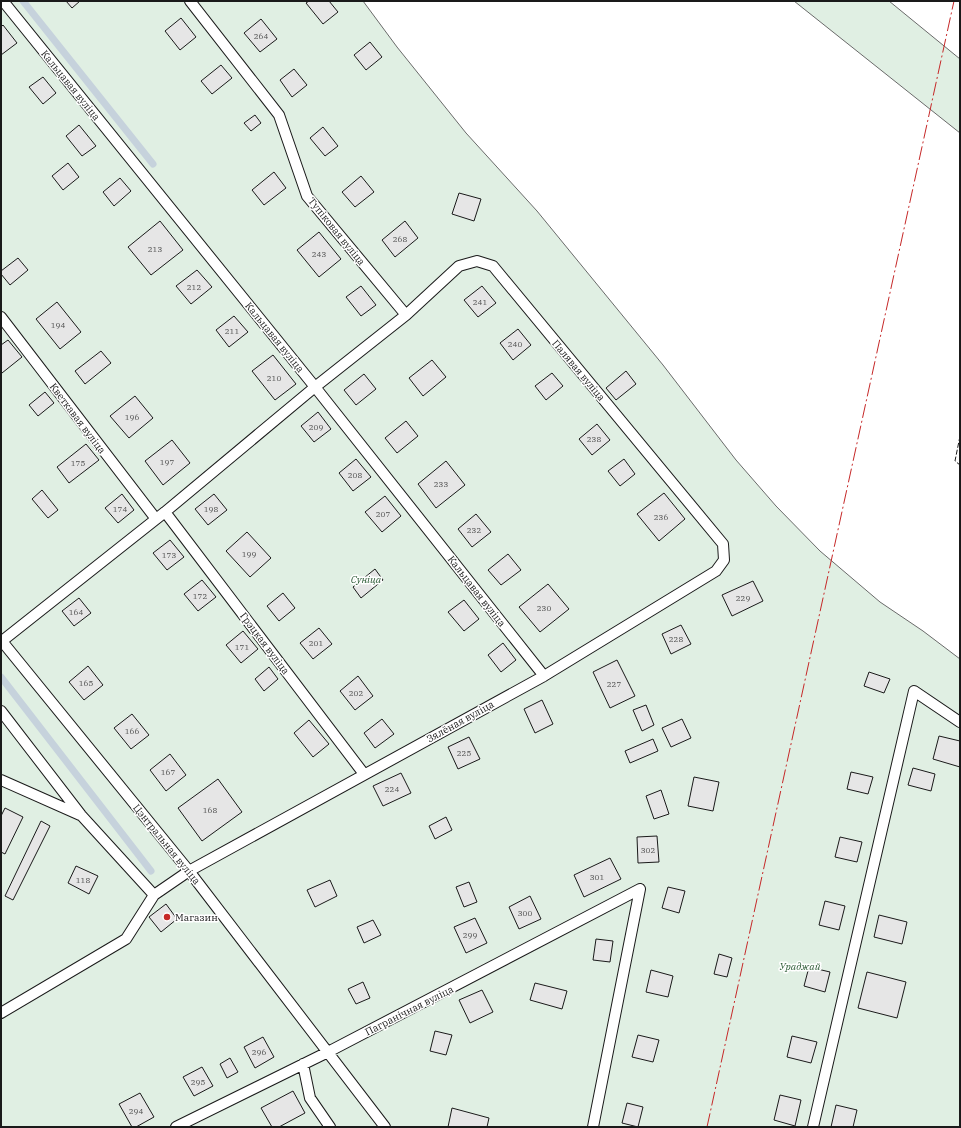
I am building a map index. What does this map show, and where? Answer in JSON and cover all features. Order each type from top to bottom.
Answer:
[{"type":"lane","name":"Кальцавая вуліца","points":[[3,1],[315,387],[544,676]]},
{"type":"lane","name":"Тупіковая вуліца","points":[[190,1],[279,115],[307,196],[406,314]]},
{"type":"lane","name":"Палявая вуліца","points":[[2,641],[165,512],[315,387],[406,314],[459,266],[477,261],[493,266],[723,544],[724,560]]},
{"type":"lane","name":"Кветкавая вуліца","points":[[1,317],[156,519]]},
{"type":"lane","name":"Грэцкая вуліца","points":[[165,512],[364,774]]},
{"type":"lane","name":"Зялёная вуліца","points":[[154,895],[189,871],[544,676],[716,571],[724,560]]},
{"type":"lane","name":"Цэнтральная вуліца","points":[[2,641],[189,871],[385,1127]]},
{"type":"lane","points":[[813,1127],[914,691],[960,722]]},
{"type":"lane","points":[[1,711],[81,815],[154,895],[126,939],[1,1013]]},
{"type":"lane","points":[[1,780],[81,815]]},
{"type":"lane","name":"Пагранічная вуліца","points":[[176,1127],[328,1052],[640,890],[593,1127]]},
{"type":"lane","points":[[303,1064],[310,1098],[330,1127]]},
{"type":"green space","name":"Суніца","points":[[1,1],[363,1],[397,47],[466,133],[537,211],[663,365],[736,460],[776,506],[820,551],[880,602],[923,631],[960,659],[960,1127],[1,1127]]},
{"type":"green space","points":[[794,1],[889,1],[960,59],[960,133]]},
{"type":"building","points":[[66,1],[80,1],[72,8]]},
{"type":"building","points":[[309,1],[329,1],[338,12],[323,24],[306,3]]},
{"type":"building","points":[[181,18],[196,37],[180,50],[165,31]]},
{"type":"building","points":[[261,19],[277,39],[260,52],[244,33]]},
{"type":"building","points":[[3,25],[17,43],[1,55],[1,27]]},
{"type":"building","points":[[370,42],[382,57],[366,70],[354,55]]},
{"type":"building","points":[[221,65],[232,78],[212,94],[201,81]]},
{"type":"building","points":[[294,69],[307,85],[292,97],[280,80]]},
{"type":"building","points":[[43,77],[56,93],[43,104],[29,87]]},
{"type":"building","points":[[255,115],[261,123],[251,131],[244,123]]},
{"type":"building","points":[[79,125],[96,146],[82,156],[66,136]]},
{"type":"building","points":[[323,127],[338,146],[325,156],[310,138]]},
{"type":"building","points":[[68,163],[79,177],[63,190],[52,176]]},
{"type":"building","points":[[274,172],[286,188],[264,205],[252,190]]},
{"type":"building","points":[[361,176],[374,192],[355,207],[342,192]]},
{"type":"building","points":[[120,178],[131,191],[114,206],[103,192]]},
{"type":"building","points":[[459,193],[481,199],[474,221],[452,214]]},
{"type":"building","points":[[160,221],[183,250],[151,275],[128,247]]},
{"type":"building","points":[[405,221],[418,238],[395,257],[382,240]]},
{"type":"building","points":[[319,232],[341,259],[319,277],[297,250]]},
{"type":"building","points":[[18,258],[28,270],[10,285],[1,274],[1,271]]},
{"type":"building","points":[[197,270],[212,287],[191,304],[176,286]]},
{"type":"building","points":[[361,286],[376,305],[361,316],[346,297]]},
{"type":"building","points":[[482,286],[496,303],[478,317],[464,300]]},
{"type":"building","points":[[57,302],[81,332],[60,349],[36,319]]},
{"type":"building","points":[[234,316],[248,332],[229,347],[216,330]]},
{"type":"building","points":[[518,329],[531,345],[513,360],[500,343]]},
{"type":"building","points":[[8,340],[22,357],[2,373],[1,345]]},
{"type":"building","points":[[101,351],[111,363],[85,384],[75,371]]},
{"type":"building","points":[[273,355],[296,384],[275,400],[252,371]]},
{"type":"building","points":[[432,360],[446,377],[423,396],[409,378]]},
{"type":"building","points":[[626,371],[636,384],[616,400],[606,388]]},
{"type":"building","points":[[552,373],[563,386],[546,400],[535,386]]},
{"type":"building","points":[[364,374],[376,389],[356,405],[344,390]]},
{"type":"building","points":[[45,392],[54,403],[38,416],[29,405]]},
{"type":"building","points":[[135,396],[153,418],[129,438],[110,416]]},
{"type":"building","points":[[318,412],[331,429],[314,442],[301,426]]},
{"type":"building","points":[[406,421],[418,436],[397,453],[385,438]]},
{"type":"building","points":[[597,424],[610,440],[592,455],[579,439]]},
{"type":"building","points":[[172,440],[190,463],[163,485],[145,461]]},
{"type":"building","points":[[86,444],[99,460],[69,483],[57,467]]},
{"type":"building","points":[[356,459],[371,477],[353,491],[339,473]]},
{"type":"building","points":[[624,459],[635,474],[620,486],[608,471]]},
{"type":"building","points":[[446,461],[465,485],[436,508],[418,484]]},
{"type":"building","points":[[42,490],[58,510],[48,518],[32,499]]},
{"type":"building","points":[[664,493],[685,519],[659,541],[637,514]]},
{"type":"building","points":[[122,494],[134,510],[118,523],[105,508]]},
{"type":"building","points":[[214,494],[227,510],[208,525],[195,509]]},
{"type":"building","points":[[385,496],[401,516],[382,532],[365,512]]},
{"type":"building","points":[[476,514],[491,532],[472,547],[458,529]]},
{"type":"building","points":[[247,532],[271,558],[250,577],[226,551]]},
{"type":"building","points":[[170,540],[184,557],[167,570],[153,553]]},
{"type":"building","points":[[508,554],[521,570],[501,585],[488,570]]},
{"type":"building","points":[[375,569],[383,580],[361,598],[353,587]]},
{"type":"building","points":[[202,580],[216,597],[198,611],[184,594]]},
{"type":"building","points":[[753,581],[763,601],[732,616],[722,595]]},
{"type":"building","points":[[548,584],[569,609],[540,632],[519,607]]},
{"type":"building","points":[[283,593],[295,608],[279,621],[267,606]]},
{"type":"building","points":[[79,598],[91,613],[74,626],[62,611]]},
{"type":"building","points":[[464,600],[479,619],[464,631],[448,612]]},
{"type":"building","points":[[681,625],[691,644],[671,654],[662,634]]},
{"type":"building","points":[[319,628],[332,644],[313,659],[300,643]]},
{"type":"building","points":[[243,631],[258,649],[241,663],[226,645]]},
{"type":"building","points":[[503,643],[516,660],[501,672],[488,655]]},
{"type":"building","points":[[617,660],[635,696],[610,708],[593,672]]},
{"type":"building","points":[[88,666],[103,685],[84,700],[69,682]]},
{"type":"building","points":[[269,667],[278,679],[264,691],[255,679]]},
{"type":"building","points":[[869,672],[890,679],[884,693],[864,686]]},
{"type":"building","points":[[358,676],[373,696],[355,710],[340,691]]},
{"type":"building","points":[[542,700],[553,724],[535,733],[524,709]]},
{"type":"building","points":[[646,705],[654,725],[642,731],[633,710]]},
{"type":"building","points":[[132,714],[149,735],[131,749],[114,728]]},
{"type":"building","points":[[382,719],[394,734],[375,748],[364,733]]},
{"type":"building","points":[[682,719],[691,738],[671,747],[662,728]]},
{"type":"building","points":[[309,720],[329,744],[313,757],[294,733]]},
{"type":"building","points":[[939,736],[960,741],[960,767],[933,759]]},
{"type":"building","points":[[469,737],[480,759],[458,769],[448,747]]},
{"type":"building","points":[[653,739],[658,751],[630,763],[625,751]]},
{"type":"building","points":[[170,754],[186,775],[166,791],[150,770]]},
{"type":"building","points":[[913,768],[935,774],[931,791],[908,785]]},
{"type":"building","points":[[851,772],[873,777],[868,794],[847,789]]},
{"type":"building","points":[[401,773],[411,793],[383,806],[373,786]]},
{"type":"building","points":[[694,777],[719,782],[713,811],[688,806]]},
{"type":"building","points":[[218,779],[242,812],[202,841],[178,808]]},
{"type":"building","points":[[661,790],[669,814],[654,819],[646,796]]},
{"type":"building","points":[[5,808],[23,817],[5,854],[1,852],[1,816]]},
{"type":"building","points":[[446,817],[452,830],[435,839],[429,826]]},
{"type":"building","points":[[41,821],[50,826],[13,900],[5,896]]},
{"type":"building","points":[[657,836],[659,862],[638,863],[637,837]]},
{"type":"building","points":[[840,837],[862,842],[857,862],[835,857]]},
{"type":"building","points":[[610,858],[621,879],[584,897],[574,875]]},
{"type":"building","points":[[76,866],[98,876],[89,894],[68,883]]},
{"type":"building","points":[[330,880],[337,896],[315,907],[307,890]]},
{"type":"building","points":[[469,882],[477,902],[464,907],[456,887]]},
{"type":"building","points":[[668,887],[685,891],[679,913],[662,908]]},
{"type":"building","points":[[530,896],[541,919],[519,929],[509,907]]},
{"type":"building","points":[[825,901],[845,906],[839,930],[819,925]]},
{"type":"building","points":[[166,904],[177,919],[161,932],[149,917]]},
{"type":"building","points":[[879,915],[907,922],[902,944],[874,937]]},
{"type":"building","points":[[475,918],[487,943],[466,953],[454,927]]},
{"type":"building","points":[[373,920],[381,935],[364,943],[357,927]]},
{"type":"building","points":[[596,939],[613,941],[610,962],[593,960]]},
{"type":"building","points":[[719,954],[732,958],[727,977],[714,974]]},
{"type":"building","points":[[809,967],[830,972],[825,992],[804,986]]},
{"type":"building","points":[[651,970],[673,976],[668,997],[646,992]]},
{"type":"building","points":[[867,972],[906,982],[897,1018],[858,1008]]},
{"type":"building","points":[[363,982],[370,998],[356,1004],[348,989]]},
{"type":"building","points":[[535,983],[567,991],[562,1009],[530,1000]]},
{"type":"building","points":[[482,990],[493,1012],[470,1023],[459,1000]]},
{"type":"building","points":[[435,1031],[452,1035],[446,1055],[430,1051]]},
{"type":"building","points":[[638,1035],[659,1040],[653,1062],[632,1057]]},
{"type":"building","points":[[792,1036],[817,1042],[811,1063],[787,1057]]},
{"type":"building","points":[[263,1037],[274,1057],[255,1068],[244,1047]]},
{"type":"building","points":[[230,1058],[238,1072],[227,1078],[220,1064]]},
{"type":"building","points":[[202,1067],[213,1086],[194,1096],[183,1077]]},
{"type":"building","points":[[293,1091],[305,1113],[279,1127],[272,1127],[261,1108]]},
{"type":"building","points":[[140,1093],[154,1117],[136,1127],[132,1127],[119,1104]]},
{"type":"building","points":[[780,1095],[801,1100],[795,1126],[774,1120]]},
{"type":"building","points":[[627,1103],[643,1107],[638,1127],[622,1123]]},
{"type":"building","points":[[836,1105],[857,1110],[853,1127],[831,1127]]},
{"type":"building","points":[[452,1108],[489,1118],[487,1127],[448,1127]]},
{"type":"waterway","points":[[23,1],[153,164]]},
{"type":"waterway","points":[[1,677],[151,871]]},
{"type":"fence","points":[[960,436],[955,461],[960,465]]},
{"type":"power","points":[[707,1127],[954,1]]},
{"type":"place","name":"Магазин","points":[[167,917]]},
{"type":"park label","name":"Ураджай","points":[[800,966]]}]
